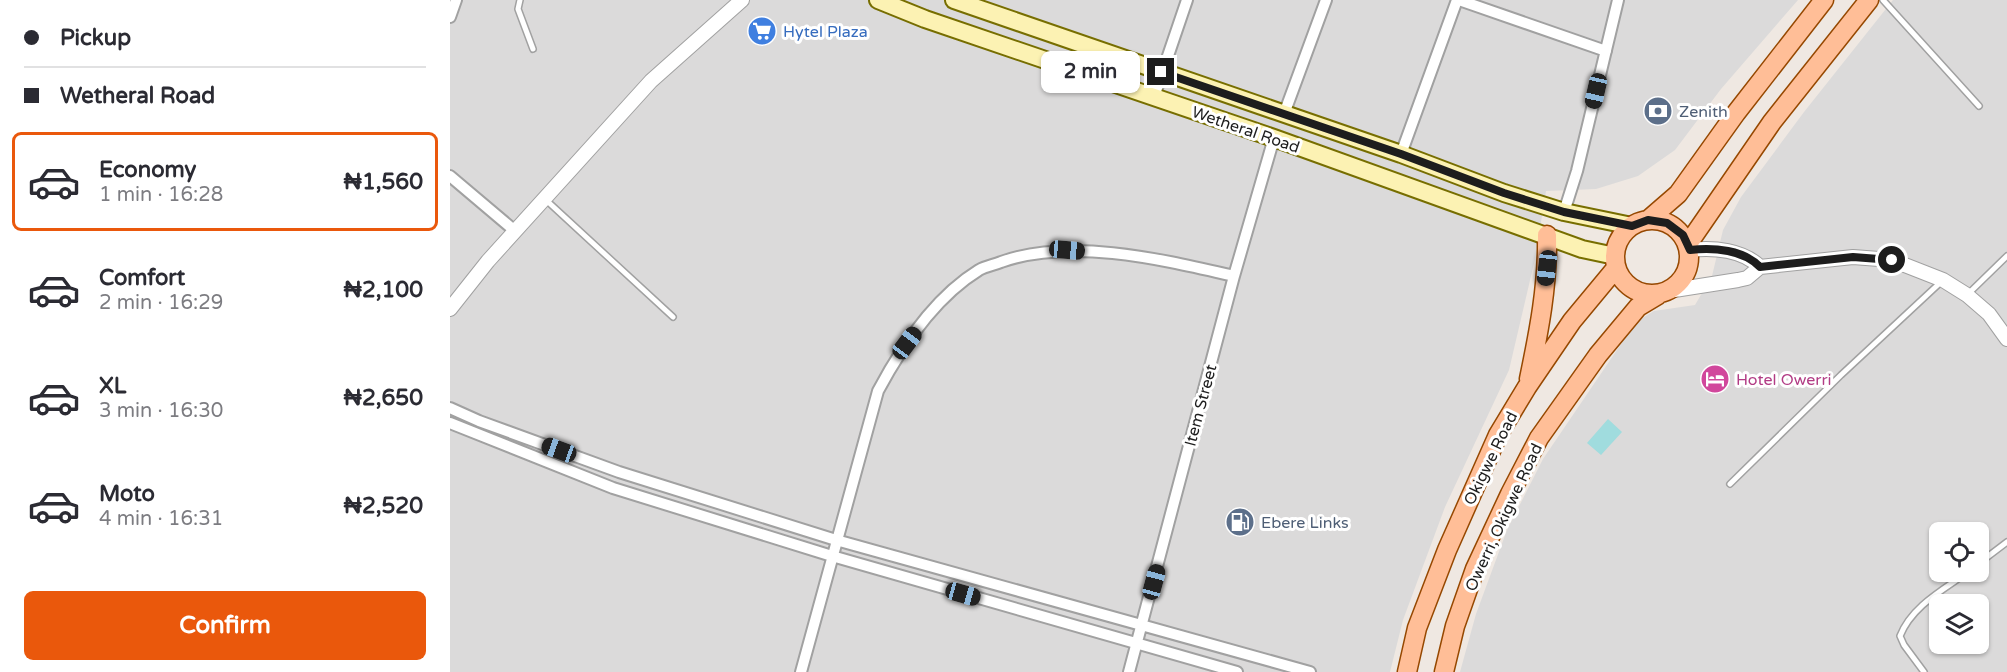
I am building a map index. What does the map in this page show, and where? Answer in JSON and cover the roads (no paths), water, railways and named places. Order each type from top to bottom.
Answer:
[{"type":"main road","name":"Wetheral Road","points":[[878,0],[925,19],[1274,138],[1547,235],[1615,262]]},
{"type":"main road","name":"Wetheral Road","points":[[954,0],[1401,154],[1504,193],[1564,212],[1640,223]]},
{"type":"main road","points":[[1824,0],[1736,113],[1678,194],[1623,234],[1617,244],[1615,262],[1622,279],[1630,288],[1642,293],[1663,293],[1682,281],[1689,266],[1689,247],[1772,122],[1869,0]]},
{"type":"main road","points":[[1640,223],[1667,223],[1676,228],[1689,247]]},
{"type":"main road","points":[[1527,387],[1541,318],[1547,268],[1547,235]]},
{"type":"main road","name":"Okigwe Road","points":[[1407,672],[1417,628],[1451,541],[1498,435],[1527,387],[1615,262]]},
{"type":"main road","name":"Owerri, Okigwe Road","points":[[1444,672],[1455,626],[1475,569],[1539,438],[1598,354],[1638,307],[1663,293]]},
{"type":"street","points":[[450,17],[456,0]]},
{"type":"street","points":[[450,309],[488,261],[651,81],[742,0]]},
{"type":"street","points":[[1154,97],[1187,0]]},
{"type":"street","points":[[1284,114],[1326,0]]},
{"type":"street","points":[[1401,154],[1458,0],[1606,51]]},
{"type":"street","points":[[1564,212],[1577,171],[1618,0]]},
{"type":"street","name":"Item Street","points":[[1129,672],[1234,276],[1274,138]]},
{"type":"street","points":[[450,176],[515,231]]},
{"type":"street","points":[[1689,247],[1743,255],[1751,258],[1760,267]]},
{"type":"street","points":[[801,672],[878,391],[896,357],[928,314],[980,270],[1021,255],[1067,250],[1154,258],[1234,276]]},
{"type":"street","points":[[1663,293],[1747,278],[1760,267],[1853,257],[1892,260],[1943,280],[1967,296],[1989,315],[2007,339]]},
{"type":"street","points":[[450,408],[479,421],[619,472],[836,540],[1310,672]]},
{"type":"street","points":[[450,423],[613,488],[832,556],[1237,672]]},
{"type":"lane","points":[[520,0],[518,9],[533,49]]},
{"type":"lane","points":[[1883,0],[1979,106]]},
{"type":"lane","points":[[545,199],[673,317]]},
{"type":"lane","points":[[1967,296],[2007,256]]},
{"type":"lane","points":[[1730,484],[1841,375],[1943,280]]},
{"type":"lane","points":[[1989,556],[2007,542]]},
{"type":"lane","points":[[1924,672],[1900,636],[1912,613],[1954,582]]},
{"type":"water","points":[[1608,419],[1622,432],[1601,455],[1587,443]]},
{"type":"place","name":"Hytel Plaza","points":[[762,31]]},
{"type":"place","name":"Zenith","points":[[1658,111]]},
{"type":"place","name":"Hotel Owerri","points":[[1715,379]]},
{"type":"place","name":"Ebere Links","points":[[1240,522]]}]
